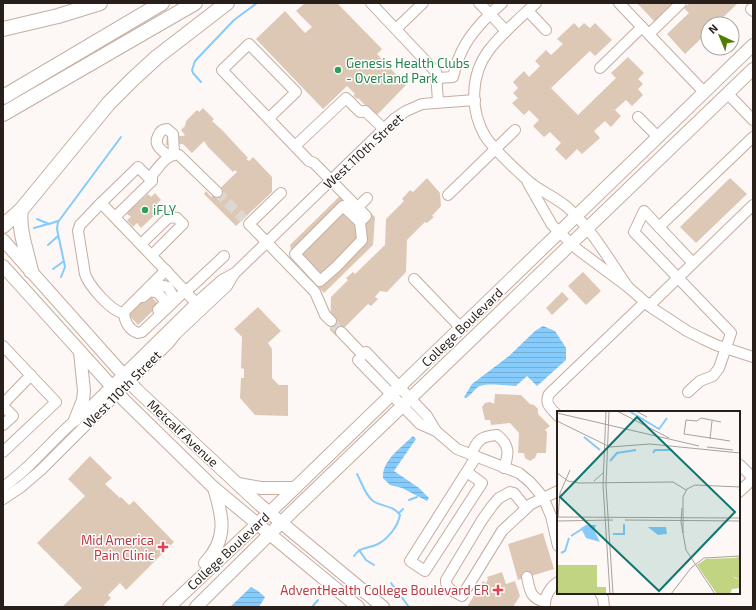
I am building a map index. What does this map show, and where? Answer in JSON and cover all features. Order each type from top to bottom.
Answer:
[{"type":"highway","points":[[3,29],[58,16],[100,3]]},
{"type":"highway","points":[[3,96],[162,3]]},
{"type":"highway","points":[[3,114],[195,3]]},
{"type":"highway","points":[[3,226],[21,210],[104,109],[133,78],[157,57],[227,3]]},
{"type":"highway","points":[[21,210],[19,220],[20,228],[31,271]]},
{"type":"main road","name":"College Boulevard","points":[[169,607],[258,524],[753,45]]},
{"type":"main road","name":"College Boulevard","points":[[196,607],[281,523],[753,69]]},
{"type":"main road","name":"Metcalf Avenue","points":[[3,240],[125,378],[157,410],[269,513],[383,607]]},
{"type":"main road","name":"Metcalf Avenue","points":[[3,266],[115,390],[214,488],[358,607]]},
{"type":"main road","points":[[75,420],[83,400],[84,391],[80,352]]},
{"type":"main road","points":[[238,484],[261,488],[295,488]]},
{"type":"main road","points":[[203,574],[203,565],[213,555],[217,548],[222,530],[220,511],[214,488]]},
{"type":"street","points":[[371,3],[436,72],[438,102]]},
{"type":"street","points":[[396,30],[423,3]]},
{"type":"street","points":[[479,3],[506,31]]},
{"type":"street","points":[[437,78],[452,78],[458,57],[467,40],[502,3]]},
{"type":"street","points":[[536,3],[506,31],[487,52],[481,64],[475,83],[474,100],[479,124],[496,149],[526,179],[567,207],[587,229],[628,287]]},
{"type":"street","points":[[619,3],[704,92]]},
{"type":"street","points":[[600,68],[681,3]]},
{"type":"street","points":[[528,11],[546,30]]},
{"type":"street","points":[[268,118],[296,92],[249,44],[222,70],[309,161],[314,163],[366,216],[360,222]]},
{"type":"street","points":[[728,94],[753,120]]},
{"type":"street","points":[[296,146],[346,98],[360,112],[365,111],[384,129]]},
{"type":"street","name":"West 110th Street","points":[[3,499],[21,487],[41,470],[196,303],[222,280],[235,272],[394,119],[406,111],[422,104],[474,100]]},
{"type":"street","points":[[638,117],[658,137]]},
{"type":"street","points":[[448,195],[515,130]]},
{"type":"street","points":[[659,227],[753,137]]},
{"type":"street","points":[[115,217],[152,181],[152,175],[172,155],[179,155],[217,192]]},
{"type":"street","points":[[149,289],[158,285],[168,286],[173,296],[142,332],[134,332],[125,318],[108,304],[87,280],[78,231],[80,225],[138,167],[152,181]]},
{"type":"street","points":[[526,179],[552,225],[577,249],[628,287],[647,304],[687,331],[703,339],[753,357]]},
{"type":"street","points":[[281,193],[246,222],[315,292],[325,315],[331,321]]},
{"type":"street","points":[[101,203],[196,303]]},
{"type":"street","points":[[343,206],[360,222],[362,240],[320,281],[295,254],[343,206]]},
{"type":"street","points":[[557,415],[547,404],[546,399],[549,394],[678,277],[753,206]]},
{"type":"street","points":[[688,392],[700,381],[713,376],[719,368],[732,333],[634,232],[644,211],[693,263]]},
{"type":"street","points":[[141,244],[167,219],[171,217],[177,218],[183,224],[152,255]]},
{"type":"street","points":[[167,304],[192,286],[224,256]]},
{"type":"street","points":[[125,318],[126,308],[149,289],[166,270]]},
{"type":"street","name":"West 110th Street","points":[[125,378],[169,343],[176,334],[227,286],[235,272]]},
{"type":"street","points":[[414,279],[461,328]]},
{"type":"street","points":[[341,332],[406,403],[420,424],[436,431],[457,449],[519,473],[530,482],[543,497],[551,516],[557,542]]},
{"type":"street","points":[[3,346],[56,402],[3,452]]},
{"type":"street","points":[[3,425],[13,416],[3,405],[31,375]]},
{"type":"street","name":"West 110th Street","points":[[3,487],[75,420],[115,390]]},
{"type":"street","points":[[467,472],[482,482],[425,571],[410,561],[467,472],[474,456],[476,444],[481,439],[486,436],[497,435],[506,444],[508,458],[504,468]]},
{"type":"street","points":[[740,465],[753,478],[740,491]]},
{"type":"street","points":[[526,508],[514,493],[510,492],[499,498],[482,520],[446,580],[447,587],[462,596],[502,531],[526,508],[543,497],[557,491]]},
{"type":"street","points":[[526,577],[531,594],[545,605],[548,592],[557,583]]},
{"type":"street","points":[[601,594],[604,607]]},
{"type":"water","points":[[543,326],[555,331],[566,348],[566,360],[537,386],[527,376],[516,386],[486,385],[478,387],[466,398],[464,397],[472,384],[509,356],[535,331]]},
{"type":"water","points":[[413,436],[416,439],[394,471],[419,488],[429,498],[427,501],[402,488],[390,485],[383,478],[389,460]]},
{"type":"water","points":[[251,587],[265,597],[259,607],[230,607]]},
{"type":"building","name":"Genesis Health Clubs - Overland Park","points":[[305,3],[337,3],[382,49],[377,54],[406,85],[376,116],[358,98],[357,99],[353,96],[355,94],[347,86],[323,109],[256,39],[285,11],[305,33],[312,27],[296,11]]},
{"type":"building","points":[[637,3],[673,3],[654,21]]},
{"type":"building","points":[[690,3],[738,3],[724,16],[700,16],[700,40],[685,54],[667,34],[689,13],[684,8]]},
{"type":"building","points":[[574,23],[579,28],[584,23],[590,28],[595,23],[612,40],[595,56],[590,51],[551,88],[578,115],[616,78],[611,73],[628,57],[644,73],[638,79],[643,84],[638,89],[643,95],[632,106],[626,100],[615,110],[621,116],[611,127],[605,121],[594,131],[600,138],[582,154],[577,149],[566,160],[555,149],[561,143],[550,132],[544,137],[533,126],[539,120],[529,110],[524,115],[512,103],[518,98],[513,93],[518,88],[513,82],[524,71],[529,77],[540,66],[535,61],[546,50],[551,55],[563,44],[557,39]]},
{"type":"building","points":[[203,108],[214,119],[212,121],[248,158],[246,159],[249,161],[253,157],[272,177],[272,192],[236,226],[204,194],[206,191],[211,197],[237,172],[235,170],[233,172],[204,141],[192,153],[183,144],[166,145],[167,135],[185,135],[181,130],[185,126],[186,121],[197,110],[199,112]]},
{"type":"building","points":[[427,178],[440,193],[441,206],[432,216],[434,217],[427,223],[425,222],[407,240],[406,272],[387,292],[380,291],[375,297],[378,299],[371,306],[368,304],[336,336],[330,330],[331,297],[348,280],[346,278],[353,272],[355,274],[385,245],[386,219],[404,201],[402,199],[410,190],[413,192]]},
{"type":"building","points":[[730,178],[747,194],[696,243],[680,227]]},
{"type":"building","points":[[347,189],[375,217],[373,245],[324,293],[293,258],[290,245]]},
{"type":"building","name":"iFLY","points":[[155,193],[161,200],[157,203],[162,208],[141,228],[137,223],[133,227],[127,220],[131,217],[127,214],[148,194],[151,197]]},
{"type":"building","points":[[583,272],[601,291],[586,305],[568,286]]},
{"type":"building","points":[[562,292],[569,299],[552,315],[546,308]]},
{"type":"building","points":[[149,294],[159,305],[138,325],[128,314]]},
{"type":"building","points":[[258,307],[281,331],[268,343],[272,349],[272,378],[279,385],[288,385],[288,416],[255,415],[240,398],[241,378],[244,378],[244,369],[241,368],[242,337],[234,329]]},
{"type":"building","points":[[495,394],[521,395],[530,404],[534,405],[538,409],[538,414],[550,426],[545,430],[547,432],[546,453],[537,453],[535,458],[530,461],[525,458],[524,453],[518,453],[519,433],[510,423],[491,425],[490,420],[485,420],[482,407],[485,403],[490,402],[494,404]]},
{"type":"building","points":[[90,456],[112,478],[105,484],[129,505],[134,501],[174,542],[126,590],[120,583],[108,595],[111,598],[104,605],[106,607],[62,607],[82,588],[37,543],[85,496],[68,479]]},
{"type":"building","points":[[543,533],[554,569],[518,580],[508,544]]},
{"type":"building","name":"AdventHealth College Boulevard ER","points":[[502,572],[506,584],[515,581],[520,596],[513,607],[467,607],[483,581],[486,583],[488,579],[487,577]]},
{"type":"waterway","points":[[201,82],[192,70],[195,61],[234,20],[257,3]]},
{"type":"waterway","points":[[61,277],[65,267],[57,229],[58,222],[121,137]]},
{"type":"waterway","points":[[37,219],[49,224],[58,221]]},
{"type":"waterway","points":[[34,228],[48,224]]},
{"type":"waterway","points":[[48,245],[58,236]]},
{"type":"waterway","points":[[53,269],[64,261]]},
{"type":"waterway","points":[[354,556],[362,549],[374,546],[389,536],[395,528],[400,515],[394,509],[373,501],[366,492],[357,474]]},
{"type":"waterway","points":[[409,500],[417,497]]},
{"type":"waterway","points":[[399,513],[403,509]]},
{"type":"waterway","points":[[359,550],[366,560],[374,565]]},
{"type":"waterway","points":[[391,583],[409,607]]},
{"type":"waterway","points":[[312,607],[318,600]]},
{"type":"tunnel","points":[[217,192],[244,219]]},
{"type":"tunnel","points":[[331,321],[341,332]]},
{"type":"place","name":"Genesis Health Clubs - Overland Park","points":[[338,70]]},
{"type":"place","name":"iFLY","points":[[145,210]]},
{"type":"place","name":"Mid America Pain Clinic","points":[[163,547]]},
{"type":"place","name":"AdventHealth College Boulevard ER","points":[[498,590]]}]
